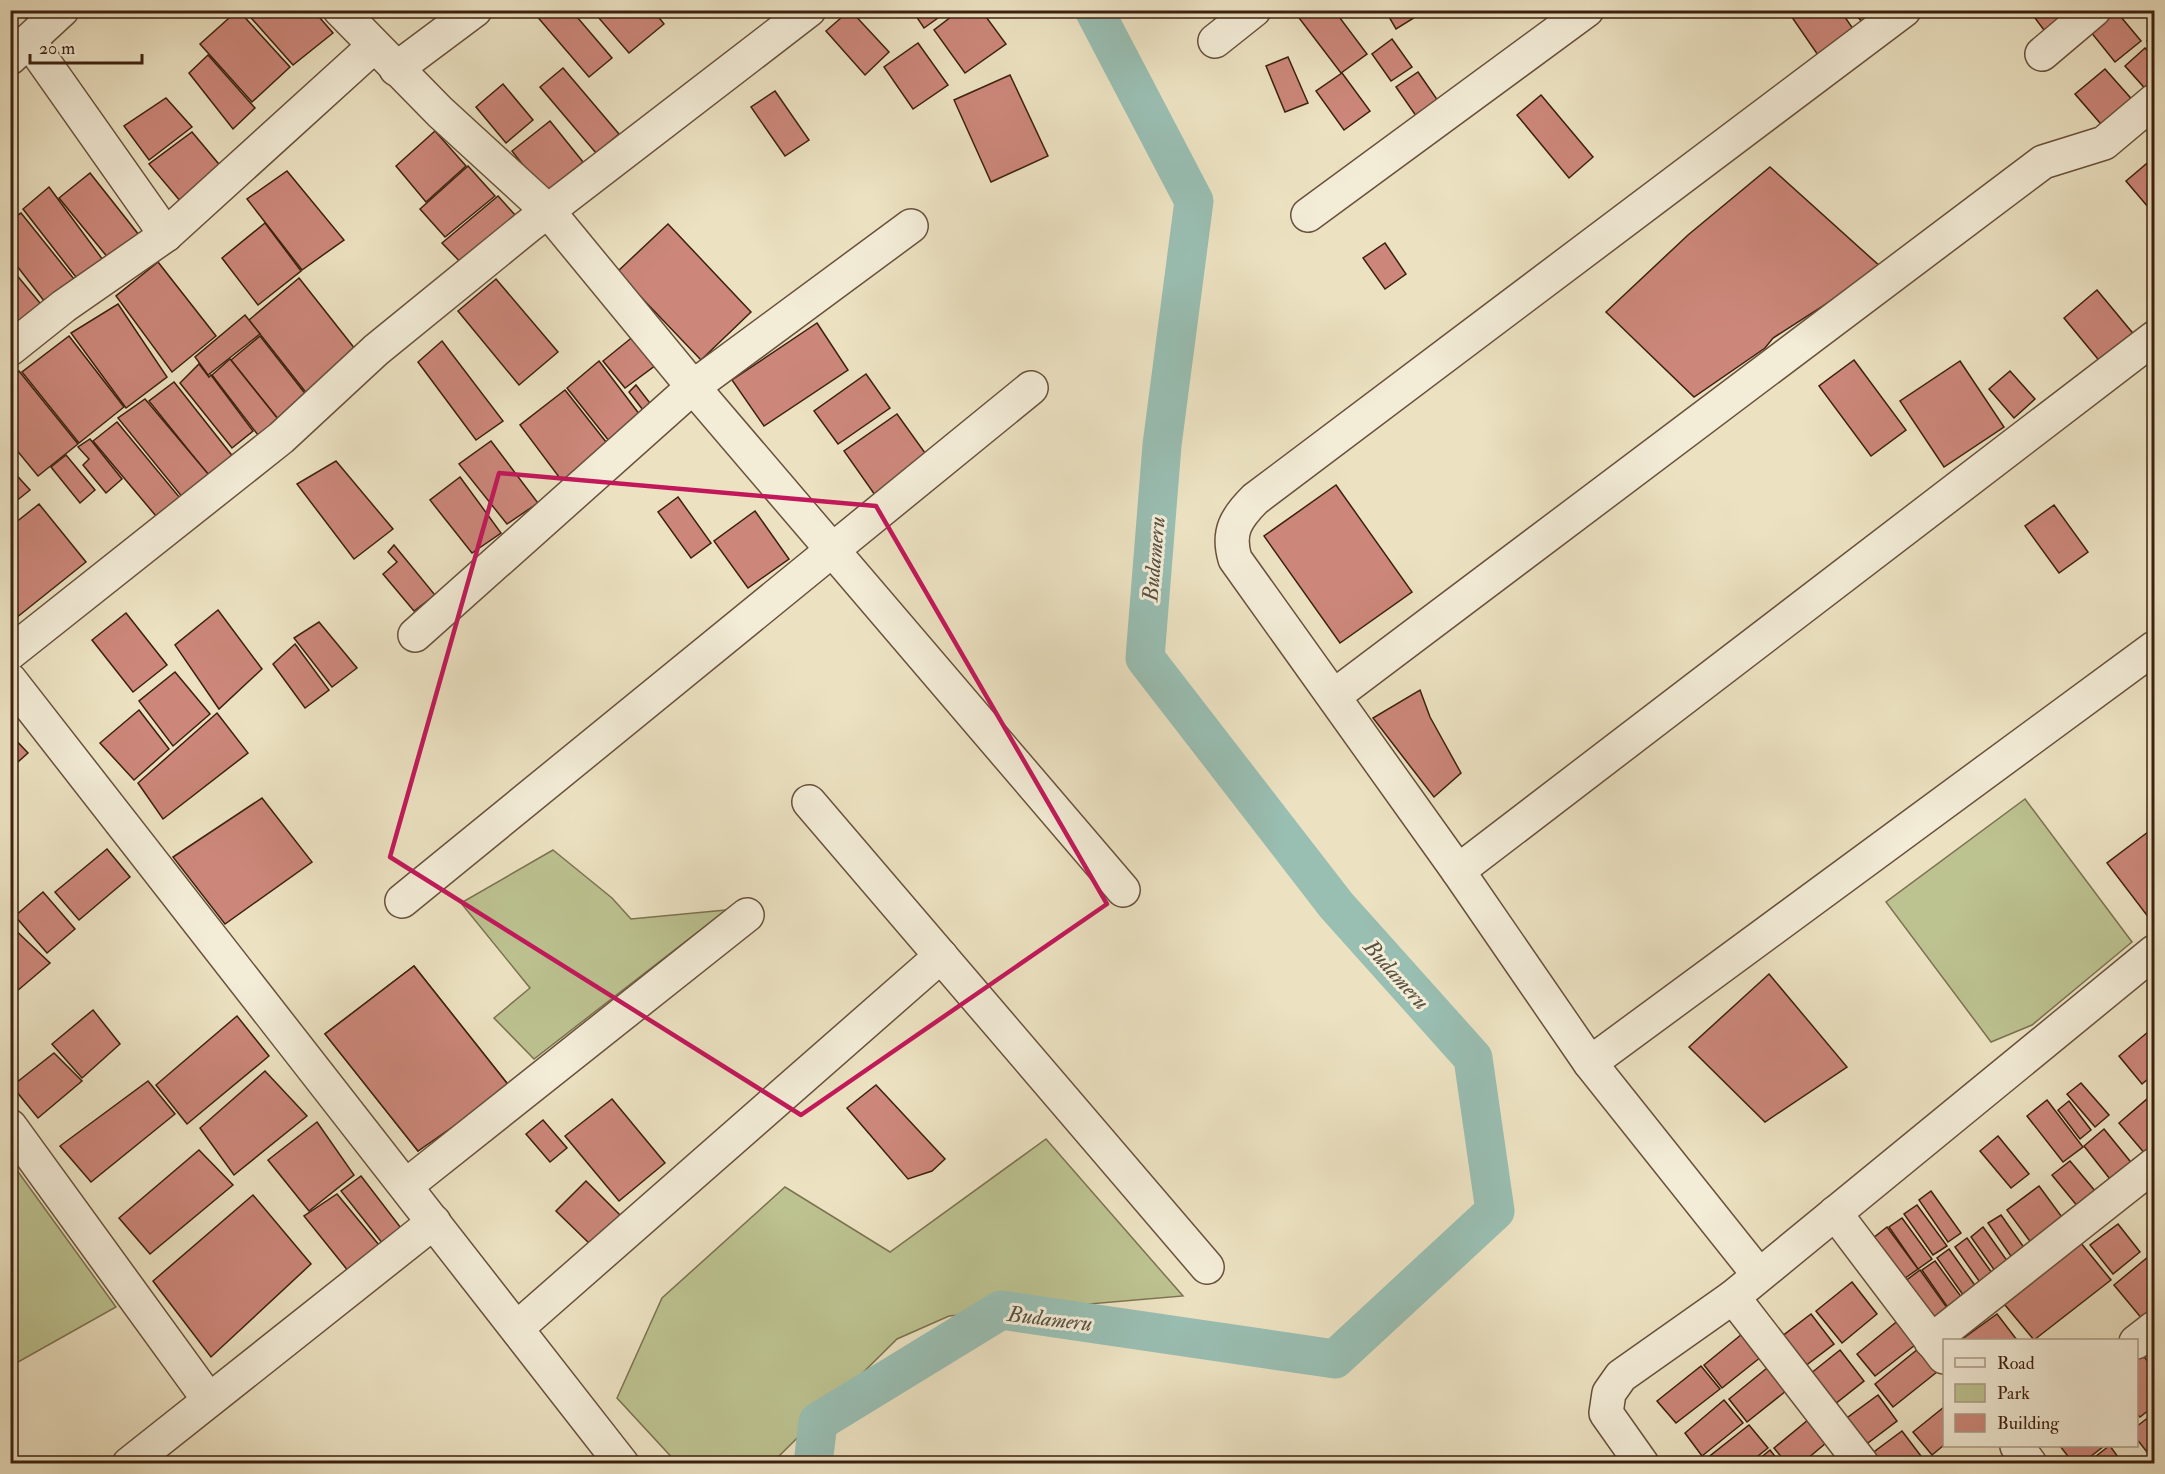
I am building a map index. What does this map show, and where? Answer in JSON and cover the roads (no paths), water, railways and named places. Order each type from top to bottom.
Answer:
[{"type":"street","points":[[62,10],[20,50],[166,235]]},
{"type":"street","points":[[340,10],[373,47],[548,211],[693,387],[1123,890]]},
{"type":"street","points":[[396,69],[475,10]]},
{"type":"street","points":[[10,653],[281,438],[376,350],[548,211],[809,10]]},
{"type":"street","points":[[1215,41],[1254,10]]},
{"type":"street","points":[[1308,215],[1587,10]]},
{"type":"street","points":[[1759,1275],[1590,1063],[1458,871],[1235,559],[1231,543],[1233,528],[1239,515],[1264,492],[1904,10]]},
{"type":"street","points":[[2042,54],[2094,10]]},
{"type":"street","points":[[10,349],[64,306],[166,235],[373,47]]},
{"type":"street","points":[[1334,696],[2043,162],[2104,143],[2154,101]]},
{"type":"street","points":[[415,635],[693,387],[911,226]]},
{"type":"street","points":[[1458,871],[2154,338]]},
{"type":"street","points":[[402,901],[1031,388]]},
{"type":"street","points":[[1590,1063],[2154,648]]},
{"type":"street","points":[[10,680],[407,1185],[622,1464]]},
{"type":"street","points":[[809,802],[1208,1267]]},
{"type":"street","points":[[407,1185],[747,915]]},
{"type":"street","points":[[1642,1464],[1606,1413],[1609,1393],[1621,1376],[1733,1297],[2154,952]]},
{"type":"street","points":[[517,1328],[941,956]]},
{"type":"street","points":[[10,1126],[209,1400]]},
{"type":"street","points":[[1950,1339],[2154,1165]]},
{"type":"street","points":[[1835,1213],[1938,1349]]},
{"type":"street","points":[[129,1464],[434,1222]]},
{"type":"street","points":[[1733,1297],[1862,1464]]},
{"type":"street","points":[[2138,1340],[2154,1328]]},
{"type":"street","points":[[2018,1447],[2030,1464]]},
{"type":"waterway","name":"Budameru","points":[[813,1464],[818,1422],[1001,1310],[1335,1359],[1495,1211],[1473,1058],[1336,905],[1145,658],[1162,445],[1194,201],[1094,10]]}]
